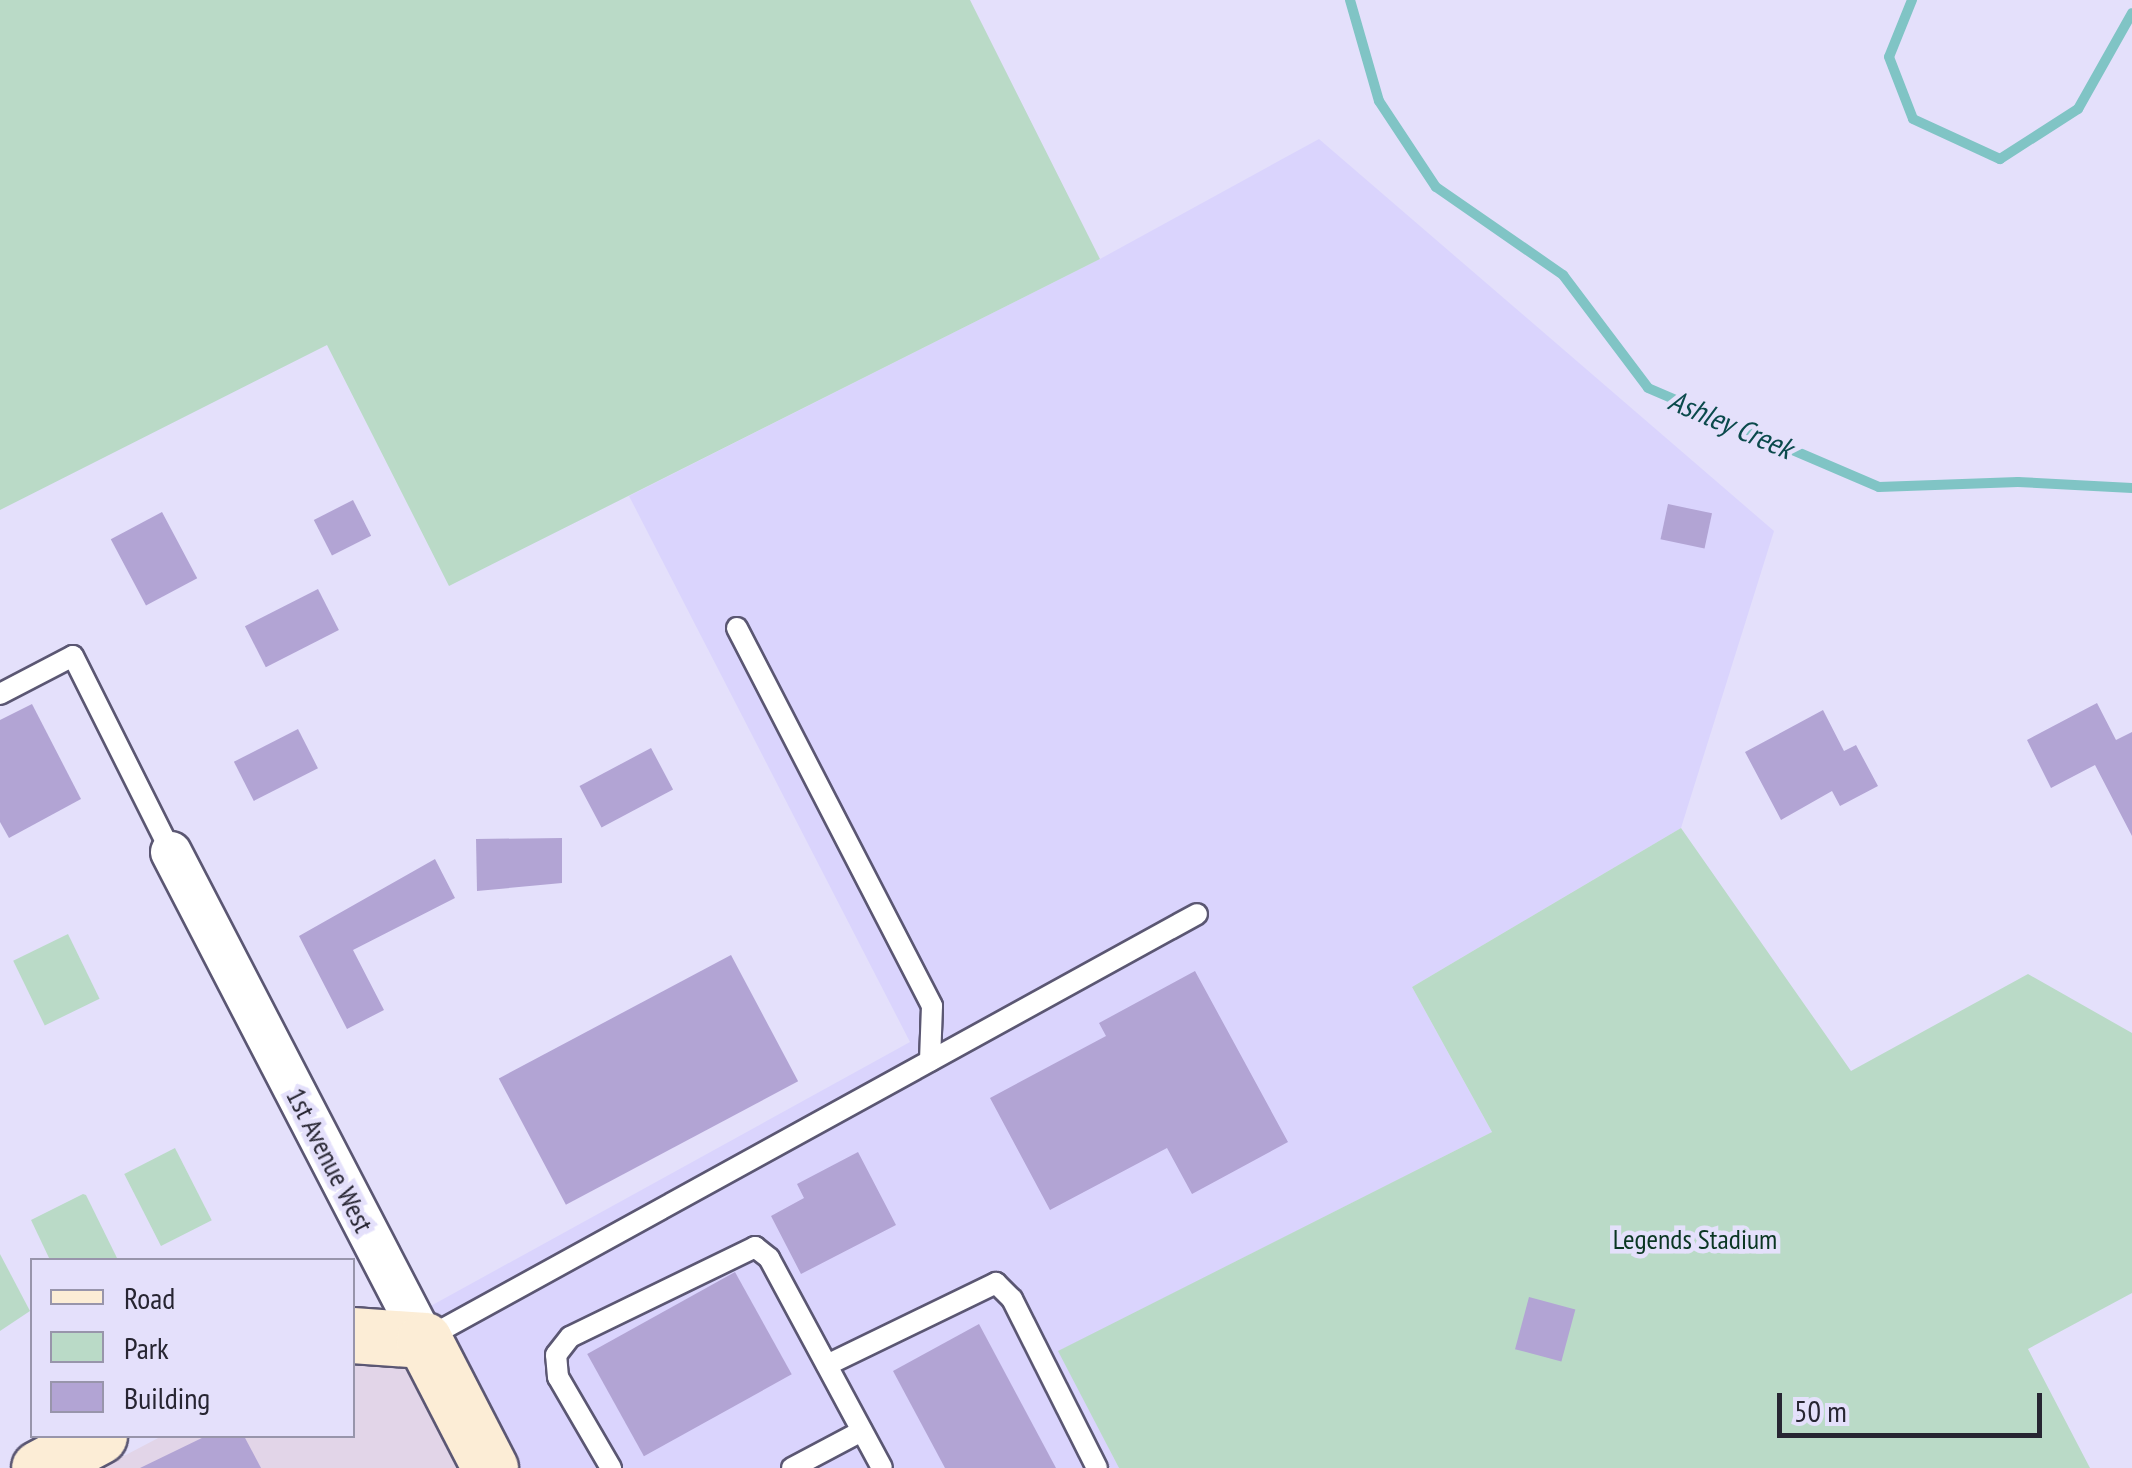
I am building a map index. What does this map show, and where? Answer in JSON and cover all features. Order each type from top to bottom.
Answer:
[{"type":"street","name":"1st Avenue West","points":[[171,852],[490,1468]]},
{"type":"street","points":[[355,1335],[424,1340]]},
{"type":"street","points":[[38,1468],[95,1438]]},
{"type":"lane","points":[[737,628],[932,1006],[930,1061]]},
{"type":"lane","points":[[0,694],[73,656],[171,852]]},
{"type":"lane","points":[[424,1340],[1197,914]]},
{"type":"lane","points":[[611,1468],[558,1376],[556,1356],[570,1337],[737,1249],[754,1247],[769,1258],[882,1468]]},
{"type":"lane","points":[[827,1365],[996,1283],[1012,1299],[1097,1468]]},
{"type":"lane","points":[[792,1468],[862,1432]]},
{"type":"shaded area","points":[[1319,139],[1774,531],[1681,828],[1412,987],[1492,1132],[1059,1351],[1119,1468],[511,1468],[427,1308],[910,1042],[629,496],[1100,259]]},
{"type":"shaded area","points":[[355,1364],[411,1364],[465,1468],[101,1468],[158,1438],[355,1438]]},
{"type":"green space","points":[[0,0],[970,0],[1100,259],[449,586],[327,345],[0,510]]},
{"type":"green space","name":"Legends Stadium","points":[[1681,828],[1851,1071],[2028,974],[2132,1033],[2132,1293],[2028,1349],[2090,1468],[1119,1468],[1058,1351],[1492,1132],[1412,987]]},
{"type":"green space","points":[[68,934],[100,999],[45,1025],[13,961]]},
{"type":"green space","points":[[175,1148],[212,1220],[161,1246],[124,1174]]},
{"type":"green space","points":[[86,1195],[117,1258],[49,1258],[31,1220]]},
{"type":"green space","points":[[0,1254],[30,1311],[0,1331]]},
{"type":"building","points":[[353,500],[371,536],[332,556],[314,520]]},
{"type":"building","points":[[1668,504],[1712,513],[1705,549],[1661,539]]},
{"type":"building","points":[[162,512],[197,578],[146,605],[111,539]]},
{"type":"building","points":[[318,589],[339,630],[266,667],[245,626]]},
{"type":"building","points":[[2097,703],[2116,740],[2132,732],[2132,836],[2095,765],[2051,788],[2027,740]]},
{"type":"building","points":[[32,704],[81,799],[9,838],[0,822],[0,720]]},
{"type":"building","points":[[1823,710],[1844,751],[1856,745],[1878,786],[1840,806],[1832,791],[1781,820],[1745,752]]},
{"type":"building","points":[[298,729],[318,768],[254,801],[234,762]]},
{"type":"building","points":[[651,748],[673,789],[602,828],[579,786]]},
{"type":"building","points":[[562,838],[562,883],[477,891],[476,839]]},
{"type":"building","points":[[435,859],[455,898],[353,950],[384,1010],[347,1029],[299,936]]},
{"type":"building","points":[[731,955],[798,1081],[566,1205],[499,1078]]},
{"type":"building","points":[[1195,971],[1288,1142],[1192,1194],[1167,1148],[1050,1210],[990,1098],[1106,1036],[1099,1023]]},
{"type":"building","points":[[858,1152],[896,1225],[801,1274],[771,1216],[804,1198],[797,1184]]},
{"type":"building","points":[[735,1272],[792,1374],[644,1456],[587,1354]]},
{"type":"building","points":[[1529,1297],[1575,1309],[1561,1362],[1515,1349]]},
{"type":"building","points":[[979,1324],[1056,1468],[945,1468],[893,1371]]},
{"type":"building","points":[[202,1438],[245,1438],[261,1468],[140,1468]]},
{"type":"waterway","name":"Ashley Creek","points":[[1350,0],[1379,101],[1436,187],[1563,275],[1648,388],[1879,487],[2018,482],[2132,488]]},
{"type":"waterway","name":"Ashley Creek","points":[[1912,0],[1889,57],[1913,119],[2000,159],[2078,109],[2132,13]]}]
